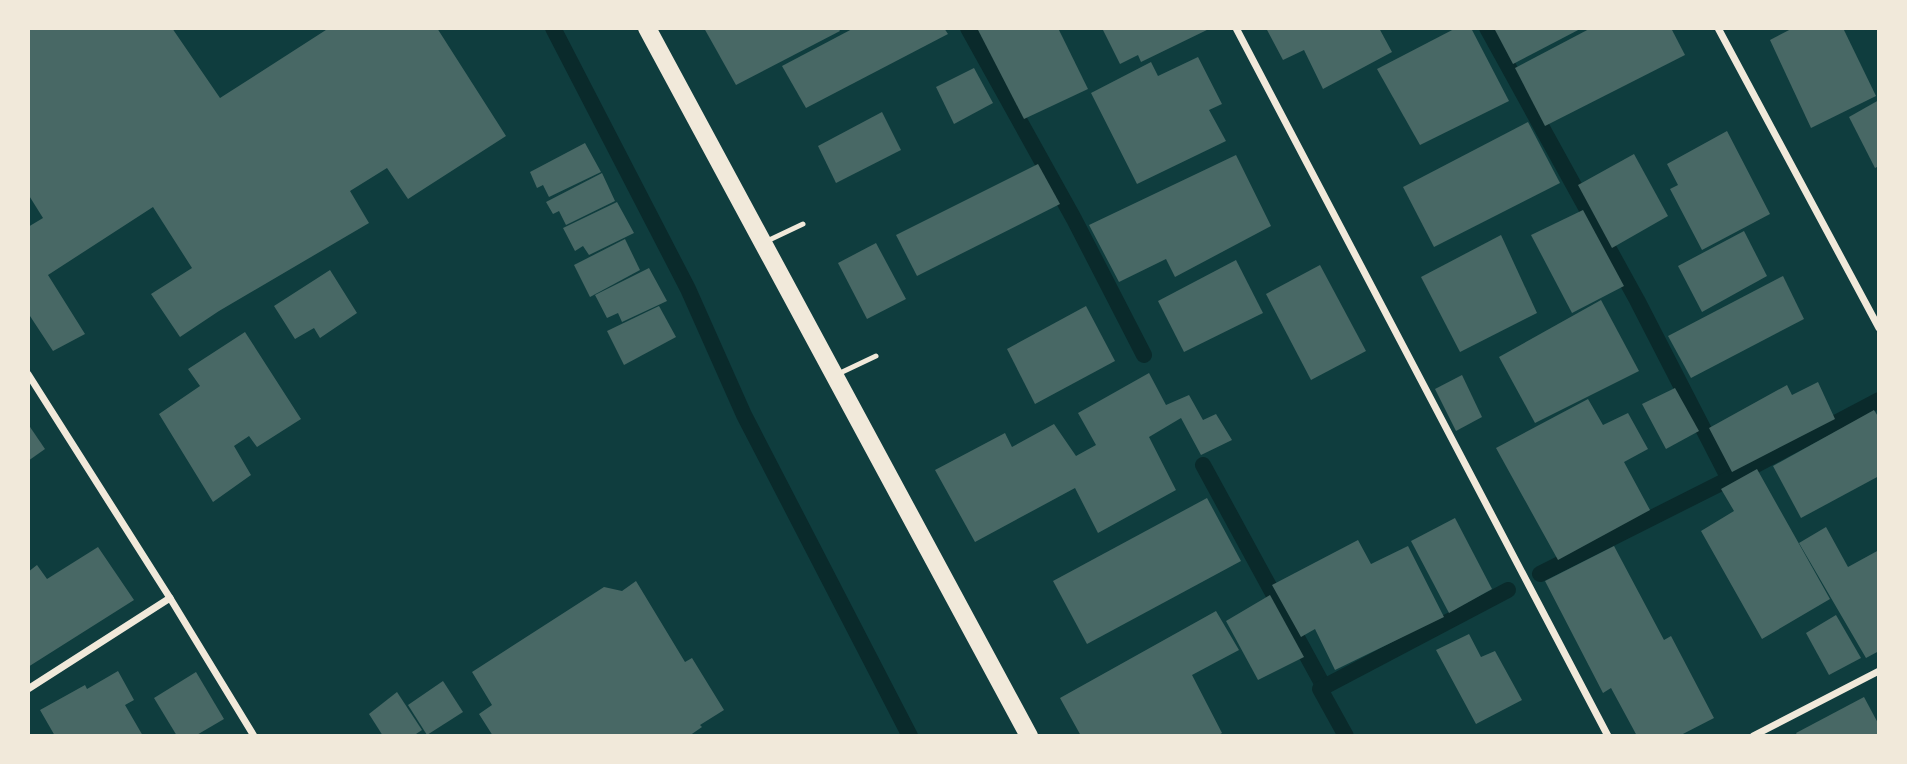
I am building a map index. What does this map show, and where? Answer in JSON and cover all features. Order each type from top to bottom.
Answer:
[{"type":"main road","points":[[647,28],[1029,736]]},
{"type":"street","points":[[1236,28],[1608,736]]},
{"type":"street","points":[[1718,28],[1879,328]]},
{"type":"street","points":[[28,374],[254,736]]},
{"type":"street","points":[[28,689],[170,598]]},
{"type":"street","points":[[1753,736],[1879,671]]},
{"type":"lane","points":[[763,243],[803,224]]},
{"type":"lane","points":[[835,376],[876,356]]},
{"type":"building","points":[[172,28],[220,98],[329,28],[437,28],[506,136],[408,199],[387,168],[350,191],[369,223],[219,311],[180,337],[151,294],[192,268],[153,207],[48,275],[85,334],[53,351],[28,313],[28,227],[43,218],[28,194],[28,30]]},
{"type":"building","points":[[704,28],[838,28],[840,31],[736,85]]},
{"type":"building","points":[[854,28],[944,28],[948,34],[806,108],[782,66]]},
{"type":"building","points":[[977,28],[1058,28],[1088,89],[1024,119]]},
{"type":"building","points":[[1211,28],[1141,62],[1138,55],[1120,64],[1103,30]]},
{"type":"building","points":[[1266,28],[1379,28],[1392,52],[1323,89],[1304,50],[1283,60]]},
{"type":"building","points":[[1456,28],[1471,28],[1509,101],[1420,145],[1377,69]]},
{"type":"building","points":[[1494,28],[1582,28],[1513,64]]},
{"type":"building","points":[[1591,28],[1671,28],[1685,55],[1545,126],[1515,68]]},
{"type":"building","points":[[1793,28],[1843,28],[1876,96],[1811,128],[1770,40]]},
{"type":"building","points":[[1198,57],[1222,104],[1209,110],[1226,141],[1137,184],[1091,93],[1151,62],[1158,76]]},
{"type":"building","points":[[974,68],[993,103],[954,124],[936,87]]},
{"type":"building","points":[[1879,100],[1879,166],[1875,168],[1849,117]]},
{"type":"building","points":[[882,112],[901,150],[836,183],[818,146]]},
{"type":"building","points":[[1528,122],[1560,183],[1434,247],[1403,187]]},
{"type":"building","points":[[1727,131],[1770,214],[1702,250],[1670,189],[1678,185],[1667,164]]},
{"type":"building","points":[[585,143],[601,172],[549,197],[543,185],[537,188],[530,172]]},
{"type":"building","points":[[1634,154],[1668,216],[1612,248],[1578,185]]},
{"type":"building","points":[[1236,155],[1271,226],[1175,277],[1166,259],[1119,282],[1089,225]]},
{"type":"building","points":[[1038,164],[1060,204],[917,276],[896,235]]},
{"type":"building","points":[[602,173],[615,201],[566,225],[559,211],[553,214],[546,202]]},
{"type":"building","points":[[617,202],[634,233],[589,255],[583,246],[575,251],[563,228]]},
{"type":"building","points":[[1583,210],[1624,286],[1572,313],[1531,235]]},
{"type":"building","points":[[1744,231],[1767,276],[1702,312],[1678,266]]},
{"type":"building","points":[[1501,235],[1537,313],[1460,352],[1421,277]]},
{"type":"building","points":[[625,239],[640,270],[590,297],[574,265]]},
{"type":"building","points":[[876,243],[906,299],[867,319],[838,263]]},
{"type":"building","points":[[1236,260],[1263,313],[1184,352],[1158,301]]},
{"type":"building","points":[[1320,265],[1366,351],[1311,380],[1266,294]]},
{"type":"building","points":[[649,268],[667,301],[622,322],[618,313],[607,318],[595,295]]},
{"type":"building","points":[[330,270],[357,313],[320,338],[314,328],[295,339],[274,306]]},
{"type":"building","points":[[1783,276],[1804,319],[1691,378],[1668,336]]},
{"type":"building","points":[[1601,300],[1639,371],[1535,423],[1499,357]]},
{"type":"building","points":[[659,306],[676,337],[624,365],[607,331]]},
{"type":"building","points":[[1086,306],[1115,361],[1035,404],[1007,349]]},
{"type":"building","points":[[245,332],[301,419],[257,447],[249,436],[234,446],[251,475],[213,502],[159,414],[200,386],[188,369]]},
{"type":"building","points":[[1149,373],[1166,405],[1189,395],[1203,420],[1216,414],[1232,440],[1201,455],[1181,418],[1149,437],[1176,490],[1098,533],[1075,488],[975,542],[935,470],[1005,433],[1012,447],[1054,424],[1076,456],[1096,445],[1078,413]]},
{"type":"building","points":[[1462,375],[1482,417],[1456,431],[1435,389]]},
{"type":"building","points":[[1818,382],[1835,419],[1732,472],[1709,428],[1787,385],[1792,395]]},
{"type":"building","points":[[1675,388],[1699,431],[1666,449],[1642,404]]},
{"type":"building","points":[[1588,399],[1603,425],[1628,413],[1648,449],[1624,462],[1650,510],[1558,560],[1496,448]]},
{"type":"building","points":[[1874,410],[1879,418],[1879,476],[1801,518],[1773,466]]},
{"type":"building","points":[[28,424],[45,449],[28,461]]},
{"type":"building","points":[[1757,469],[1830,599],[1762,639],[1701,531],[1734,511],[1721,489]]},
{"type":"building","points":[[1207,498],[1241,561],[1087,644],[1053,581]]},
{"type":"building","points":[[1455,518],[1492,589],[1449,613],[1411,541]]},
{"type":"building","points":[[1826,527],[1848,567],[1879,550],[1879,651],[1866,658],[1799,543]]},
{"type":"building","points":[[1358,540],[1371,564],[1408,546],[1444,617],[1335,670],[1315,629],[1301,637],[1272,585]]},
{"type":"building","points":[[1614,546],[1664,640],[1671,636],[1714,718],[1679,736],[1637,736],[1611,688],[1603,693],[1545,581]]},
{"type":"building","points":[[98,547],[134,600],[28,667],[28,572],[37,565],[47,579]]},
{"type":"building","points":[[636,581],[685,662],[692,658],[724,710],[700,725],[702,727],[689,736],[493,736],[479,714],[492,705],[472,672],[604,587],[622,591]]},
{"type":"building","points":[[1270,595],[1304,657],[1258,680],[1226,621]]},
{"type":"building","points":[[1216,611],[1239,650],[1192,675],[1222,733],[1217,736],[1081,736],[1060,698]]},
{"type":"building","points":[[1836,615],[1861,658],[1829,675],[1806,633]]},
{"type":"building","points":[[1469,634],[1481,657],[1495,651],[1522,700],[1476,724],[1436,650]]},
{"type":"building","points":[[118,671],[134,700],[125,705],[143,736],[55,736],[40,710],[85,685],[87,689]]},
{"type":"building","points":[[196,672],[224,719],[195,736],[177,736],[154,698]]},
{"type":"building","points":[[443,681],[463,712],[427,735],[408,705]]},
{"type":"building","points":[[397,692],[422,730],[413,736],[383,736],[369,714]]},
{"type":"building","points":[[1864,697],[1879,725],[1879,736],[1798,736],[1796,733]]},
{"type":"waterway","points":[[553,28],[688,289],[744,415],[910,736]]},
{"type":"waterway","points":[[968,28],[1074,219],[1144,355]]},
{"type":"waterway","points":[[1487,28],[1637,300],[1729,479]]},
{"type":"waterway","points":[[1540,574],[1879,400]]},
{"type":"waterway","points":[[1203,465],[1324,687]]},
{"type":"waterway","points":[[1346,736],[1320,689],[1508,590]]}]
